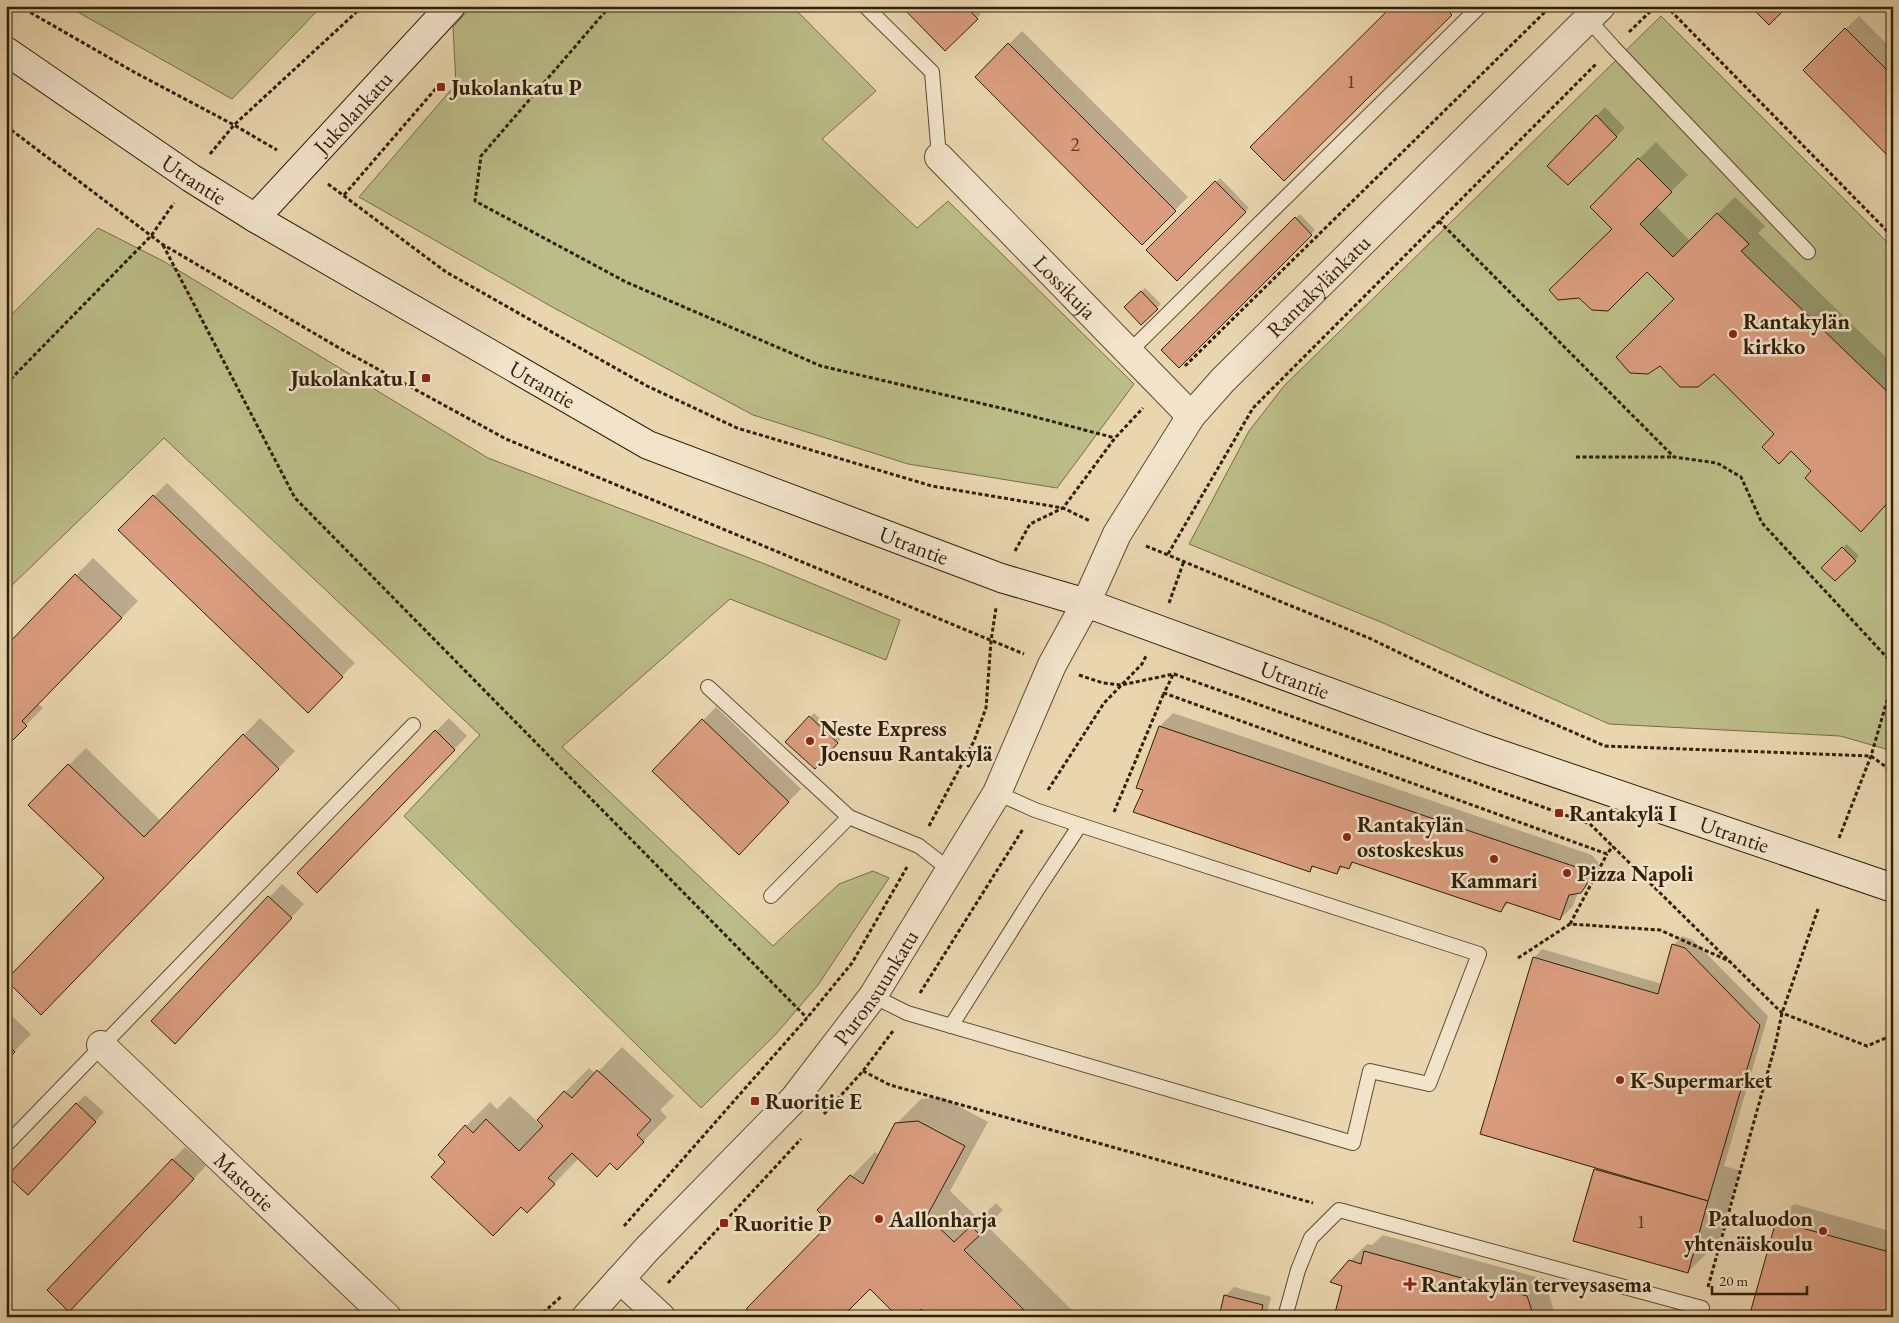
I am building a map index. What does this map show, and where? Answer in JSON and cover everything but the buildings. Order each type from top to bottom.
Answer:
[{"type":"street","name":"Jukolankatu","points":[[255,218],[451,6]]},
{"type":"street","name":"Rantakylänkatu","points":[[1086,603],[1117,534],[1191,416],[1223,380],[1594,13]]},
{"type":"street","name":"Utrantie","points":[[6,51],[191,178],[255,218],[648,445],[1001,578],[1086,603],[1479,747],[1893,888]]},
{"type":"street","name":"Lossikuja","points":[[939,157],[1191,416]]},
{"type":"street","name":"Puronsuunkatu","points":[[586,1317],[620,1279],[794,1099],[873,996],[997,794],[1052,665],[1086,603]]},
{"type":"street","name":"Mastotie","points":[[101,1045],[386,1317]]},
{"type":"street","points":[[620,1279],[662,1317]]},
{"type":"lane","points":[[865,6],[932,72],[939,157]]},
{"type":"lane","points":[[1129,352],[1480,6]]},
{"type":"lane","points":[[1594,13],[1613,47],[1808,252]]},
{"type":"lane","points":[[708,687],[849,817],[919,846],[950,870]]},
{"type":"lane","points":[[6,1145],[413,725]]},
{"type":"lane","points":[[873,996],[907,1013],[1353,1143],[1370,1072],[1429,1084],[1480,954],[1080,825],[1035,810],[997,794]]},
{"type":"lane","points":[[771,896],[849,817]]},
{"type":"lane","points":[[951,1026],[1080,825]]},
{"type":"lane","points":[[1285,1317],[1298,1270],[1311,1238],[1339,1210],[1702,1308]]},
{"type":"path","points":[[20,6],[134,72],[234,124],[303,165],[446,272],[647,386],[737,428],[932,486],[1063,508],[1117,534],[1369,638],[1487,695],[1605,746],[1871,756],[1893,772]]},
{"type":"path","points":[[6,384],[151,236],[191,178],[234,124],[363,6]]},
{"type":"path","points":[[610,6],[481,156],[475,200],[626,282],[821,366],[1005,409],[1114,438]]},
{"type":"path","points":[[622,1228],[808,1018],[852,963],[919,846],[974,741],[986,708],[991,641],[1001,578],[1030,524],[1063,508],[1114,438],[1551,6]]},
{"type":"path","points":[[1168,554],[1253,408],[1656,6]]},
{"type":"path","points":[[1666,6],[1893,237]]},
{"type":"path","points":[[344,196],[438,86]]},
{"type":"path","points":[[6,126],[162,244],[341,349],[506,439],[1052,665],[1103,683],[1121,685],[1174,674],[1590,824],[1782,1013],[1867,1046],[1893,1035]]},
{"type":"path","points":[[1439,221],[1674,457]]},
{"type":"path","points":[[162,244],[294,498],[808,1018]]},
{"type":"path","points":[[1576,458],[1674,457],[1717,463],[1741,477],[1762,522],[1893,664]]},
{"type":"path","points":[[1106,833],[1164,693],[1174,674]]},
{"type":"path","points":[[1839,839],[1871,756],[1893,680]]},
{"type":"path","points":[[1164,693],[1607,854]]},
{"type":"path","points":[[1518,958],[1570,924],[1613,846]]},
{"type":"path","points":[[1702,1308],[1775,1046],[1782,1013],[1818,909]]},
{"type":"path","points":[[1570,924],[1660,930],[1732,963]]},
{"type":"path","points":[[863,1072],[890,1085],[1339,1210]]},
{"type":"path","points":[[538,1317],[567,1291]]},
{"type":"green space","points":[[67,6],[322,6],[232,99]]},
{"type":"green space","points":[[472,6],[792,6],[876,91],[822,139],[917,228],[948,201],[1134,384],[1057,488],[908,464],[753,415],[554,308],[359,197],[456,84],[453,27]]},
{"type":"green space","points":[[1661,16],[1893,248],[1893,751],[1840,736],[1609,724],[1383,623],[1189,544],[1249,431],[1284,386]]},
{"type":"green space","points":[[98,228],[163,261],[488,458],[765,564],[900,620],[886,660],[730,599],[562,747],[773,946],[839,884],[873,871],[889,878],[818,985],[776,1034],[701,1108],[404,816],[480,735],[164,438],[6,591],[6,320]]},
{"type":"place","name":"Jukolankatu P","points":[[441,87]]},
{"type":"place","name":"Rantakylän kirkko","points":[[1733,334]]},
{"type":"place","name":"Jukolankatu I","points":[[426,378]]},
{"type":"place","name":"Neste Express Joensuu Rantakylä","points":[[810,741]]},
{"type":"place","name":"Rantakylä I","points":[[1559,813]]},
{"type":"place","name":"Rantakylän ostoskeskus","points":[[1347,837]]},
{"type":"place","name":"Kammari","points":[[1494,859]]},
{"type":"place","name":"Pizza Napoli","points":[[1567,873]]},
{"type":"place","name":"K-Supermarket","points":[[1620,1080]]},
{"type":"place","name":"Ruoritie E","points":[[755,1101]]},
{"type":"place","name":"Aallonharja","points":[[879,1219]]},
{"type":"place","name":"Ruoritie P","points":[[724,1223]]},
{"type":"place","name":"Pataluodon yhtenäiskoulu","points":[[1823,1231]]},
{"type":"place","name":"Rantakylän terveysasema","points":[[1410,1284]]}]
